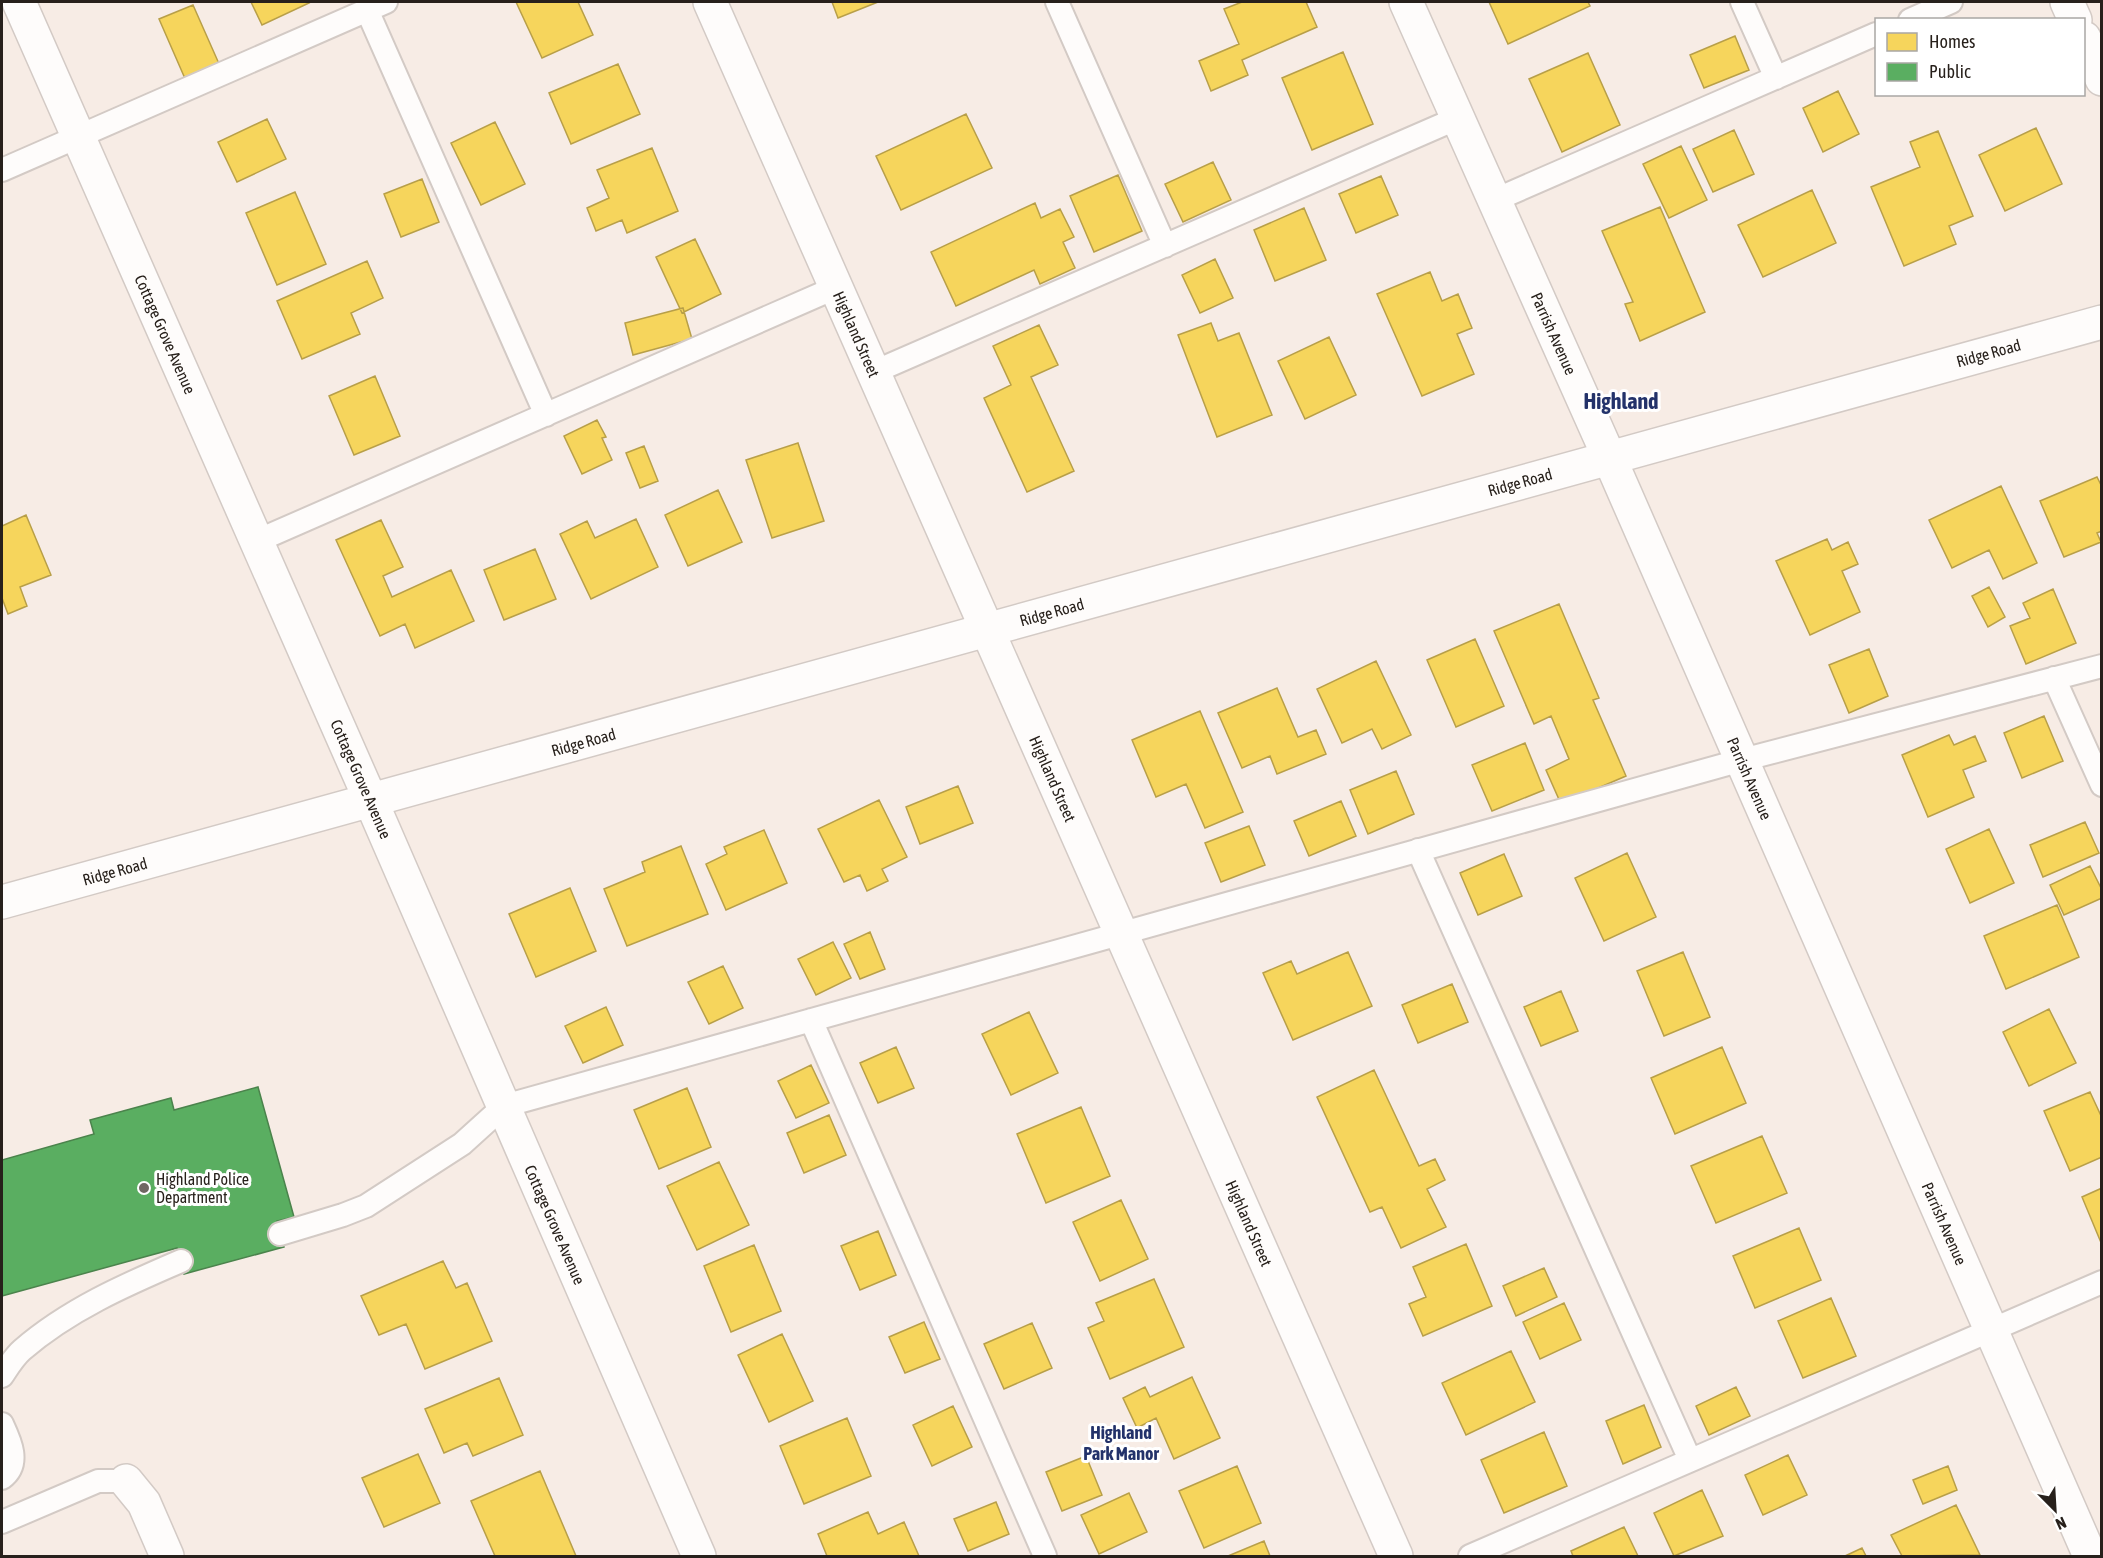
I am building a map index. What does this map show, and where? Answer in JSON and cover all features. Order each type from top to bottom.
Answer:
[{"type":"street","name":"Cottage Grove Avenue","points":[[20,2],[371,801],[699,1557]]},
{"type":"street","name":"Highland Street","points":[[710,2],[1396,1557]]},
{"type":"street","name":"Parrish Avenue","points":[[1406,2],[1609,456],[2090,1557]]},
{"type":"street","points":[[2067,2],[2074,18]]},
{"type":"street","points":[[2085,40],[2102,79]]},
{"type":"street","name":"Ridge Road","points":[[2,902],[989,630],[1609,456],[2102,322]]},
{"type":"street","points":[[126,1481],[144,1503],[167,1557]]},
{"type":"lane","points":[[1057,2],[1165,246]]},
{"type":"lane","points":[[1742,2],[1776,78]]},
{"type":"lane","points":[[1915,18],[1952,2]]},
{"type":"lane","points":[[2,170],[376,6],[546,415]]},
{"type":"lane","points":[[1495,200],[1875,34]]},
{"type":"lane","points":[[874,372],[1458,118]]},
{"type":"lane","points":[[257,541],[837,287]]},
{"type":"lane","points":[[280,1234],[366,1206],[462,1143],[504,1106],[1742,760],[2102,666]]},
{"type":"lane","points":[[2054,678],[2102,785]]},
{"type":"lane","points":[[1418,850],[1690,1460]]},
{"type":"lane","points":[[811,1020],[1045,1557]]},
{"type":"lane","points":[[2,1376],[20,1351],[70,1314],[181,1261]]},
{"type":"lane","points":[[1470,1557],[2102,1282]]},
{"type":"lane","points":[[2,1424],[9,1439],[13,1458],[11,1468],[2,1478]]},
{"type":"lane","points":[[2,1522],[98,1481],[126,1481]]},
{"type":"building: Homes","points":[[251,2],[308,2],[309,3],[262,25]]},
{"type":"building: Homes","points":[[516,2],[578,2],[593,35],[542,58]]},
{"type":"building: Homes","points":[[832,2],[878,2],[838,18]]},
{"type":"building: Homes","points":[[1242,2],[1306,2],[1317,27],[1242,60],[1248,75],[1211,91],[1199,61],[1239,44],[1224,9]]},
{"type":"building: Homes","points":[[1489,2],[1588,2],[1590,6],[1508,44]]},
{"type":"building: Homes","points":[[193,5],[224,75],[190,90],[159,19]]},
{"type":"building: Homes","points":[[1735,36],[1749,70],[1704,88],[1690,55]]},
{"type":"building: Homes","points":[[1343,52],[1373,124],[1312,150],[1282,78]]},
{"type":"building: Homes","points":[[1588,53],[1620,125],[1562,152],[1529,79]]},
{"type":"building: Homes","points":[[618,64],[640,114],[571,144],[549,93]]},
{"type":"building: Homes","points":[[1838,91],[1859,134],[1823,152],[1803,108]]},
{"type":"building: Homes","points":[[966,114],[992,168],[901,210],[876,156]]},
{"type":"building: Homes","points":[[267,119],[286,159],[237,182],[218,142]]},
{"type":"building: Homes","points":[[495,122],[525,184],[481,205],[451,143]]},
{"type":"building: Homes","points":[[2036,128],[2062,184],[2005,211],[1979,155]]},
{"type":"building: Homes","points":[[1734,130],[1754,174],[1713,192],[1693,149]]},
{"type":"building: Homes","points":[[1938,131],[1973,216],[1949,226],[1956,244],[1904,266],[1871,187],[1920,167],[1910,142]]},
{"type":"building: Homes","points":[[1681,146],[1707,200],[1669,218],[1643,164]]},
{"type":"building: Homes","points":[[652,148],[678,211],[627,233],[622,220],[596,231],[587,208],[609,198],[597,170]]},
{"type":"building: Homes","points":[[1213,162],[1231,200],[1183,222],[1165,184]]},
{"type":"building: Homes","points":[[1118,175],[1142,231],[1094,252],[1070,196]]},
{"type":"building: Homes","points":[[1381,176],[1398,215],[1356,233],[1339,194]]},
{"type":"building: Homes","points":[[422,179],[439,222],[401,237],[384,194]]},
{"type":"building: Homes","points":[[1812,190],[1836,243],[1763,277],[1738,225]]},
{"type":"building: Homes","points":[[295,192],[326,264],[277,285],[246,213]]},
{"type":"building: Homes","points":[[1035,203],[1041,218],[1060,209],[1074,237],[1063,242],[1075,268],[1040,284],[1034,270],[956,306],[931,252]]},
{"type":"building: Homes","points":[[1660,207],[1705,312],[1640,341],[1625,304],[1633,302],[1602,231]]},
{"type":"building: Homes","points":[[1304,208],[1326,260],[1275,281],[1254,230]]},
{"type":"building: Homes","points":[[695,239],[721,294],[682,313],[656,257]]},
{"type":"building: Homes","points":[[1215,259],[1233,298],[1200,313],[1182,275]]},
{"type":"building: Homes","points":[[367,261],[383,298],[351,313],[360,334],[302,359],[277,301]]},
{"type":"building: Homes","points":[[1430,272],[1442,301],[1458,294],[1472,328],[1457,334],[1474,374],[1422,396],[1377,294]]},
{"type":"building: Homes","points":[[683,308],[692,339],[633,355],[625,323]]},
{"type":"building: Homes","points":[[1211,323],[1218,341],[1239,333],[1272,415],[1217,437],[1178,335]]},
{"type":"building: Homes","points":[[1039,325],[1058,365],[1031,377],[1074,471],[1027,492],[984,398],[1011,385],[993,346]]},
{"type":"building: Homes","points":[[1329,337],[1356,395],[1305,419],[1278,361]]},
{"type":"building: Homes","points":[[375,376],[400,436],[354,455],[329,396]]},
{"type":"building: Homes","points":[[597,420],[606,437],[602,438],[612,460],[582,474],[564,436]]},
{"type":"building: Homes","points":[[798,443],[824,521],[772,538],[746,460]]},
{"type":"building: Homes","points":[[644,446],[658,481],[640,488],[626,453]]},
{"type":"building: Homes","points":[[2097,477],[2102,487],[2102,531],[2097,533],[2101,542],[2064,557],[2040,501]]},
{"type":"building: Homes","points":[[2001,486],[2037,563],[2003,579],[1989,550],[1952,568],[1929,520]]},
{"type":"building: Homes","points":[[718,490],[742,542],[688,566],[665,515]]},
{"type":"building: Homes","points":[[26,515],[51,575],[20,587],[27,606],[8,614],[2,598],[2,526]]},
{"type":"building: Homes","points":[[636,519],[658,567],[591,599],[560,534],[587,521],[595,538]]},
{"type":"building: Homes","points":[[381,520],[403,567],[383,576],[392,597],[451,570],[474,621],[415,648],[405,624],[380,636],[336,540]]},
{"type":"building: Homes","points":[[1827,539],[1832,550],[1848,542],[1858,564],[1842,571],[1860,612],[1810,635],[1776,561]]},
{"type":"building: Homes","points":[[535,549],[556,599],[504,620],[484,570]]},
{"type":"building: Homes","points":[[1989,587],[2005,617],[1988,627],[1972,596]]},
{"type":"building: Homes","points":[[2053,589],[2076,643],[2026,664],[2010,626],[2030,618],[2023,603]]},
{"type":"building: Homes","points":[[1559,604],[1599,698],[1593,700],[1626,776],[1561,804],[1546,770],[1569,759],[1551,716],[1534,724],[1494,631]]},
{"type":"building: Homes","points":[[1475,639],[1504,706],[1456,727],[1427,660]]},
{"type":"building: Homes","points":[[1869,649],[1888,696],[1849,713],[1829,665]]},
{"type":"building: Homes","points":[[1376,661],[1411,735],[1382,749],[1372,729],[1342,743],[1317,689]]},
{"type":"building: Homes","points":[[1277,688],[1298,737],[1316,730],[1326,754],[1277,774],[1270,756],[1242,768],[1218,713]]},
{"type":"building: Homes","points":[[1200,711],[1243,812],[1205,828],[1186,784],[1156,797],[1132,740]]},
{"type":"building: Homes","points":[[2044,716],[2063,761],[2022,778],[2004,733]]},
{"type":"building: Homes","points":[[1949,735],[1954,745],[1975,736],[1986,761],[1963,770],[1974,797],[1928,817],[1902,755]]},
{"type":"building: Homes","points":[[1525,743],[1544,790],[1492,811],[1472,765]]},
{"type":"building: Homes","points":[[1396,771],[1414,814],[1368,834],[1350,790]]},
{"type":"building: Homes","points":[[958,786],[973,823],[920,844],[906,807]]},
{"type":"building: Homes","points":[[879,800],[907,857],[882,869],[888,881],[867,891],[860,875],[844,882],[818,829]]},
{"type":"building: Homes","points":[[1341,801],[1356,836],[1309,856],[1294,821]]},
{"type":"building: Homes","points":[[2085,822],[2099,853],[2043,877],[2030,845]]},
{"type":"building: Homes","points":[[1249,826],[1265,865],[1221,882],[1205,843]]},
{"type":"building: Homes","points":[[1989,829],[2014,883],[1970,903],[1946,849]]},
{"type":"building: Homes","points":[[764,830],[787,883],[726,910],[706,864],[727,854],[724,847]]},
{"type":"building: Homes","points":[[681,846],[708,914],[627,946],[604,889],[645,872],[642,862]]},
{"type":"building: Homes","points":[[1627,853],[1656,917],[1604,941],[1575,878]]},
{"type":"building: Homes","points":[[1504,854],[1522,896],[1478,915],[1460,873]]},
{"type":"building: Homes","points":[[2090,866],[2102,890],[2102,898],[2064,915],[2050,885]]},
{"type":"building: Homes","points":[[570,888],[596,951],[536,977],[509,914]]},
{"type":"building: Homes","points":[[2057,905],[2079,957],[2006,989],[1984,936]]},
{"type":"building: Homes","points":[[870,932],[885,969],[860,979],[844,944]]},
{"type":"building: Homes","points":[[833,942],[851,978],[816,995],[798,959]]},
{"type":"building: Homes","points":[[1348,952],[1372,1006],[1293,1040],[1263,973],[1291,961],[1297,974]]},
{"type":"building: Homes","points":[[1683,952],[1710,1017],[1664,1036],[1637,971]]},
{"type":"building: Homes","points":[[723,966],[743,1008],[709,1024],[688,982]]},
{"type":"building: Homes","points":[[1452,984],[1468,1022],[1418,1043],[1402,1005]]},
{"type":"building: Homes","points":[[1561,991],[1578,1031],[1541,1046],[1524,1007]]},
{"type":"building: Homes","points":[[606,1007],[623,1045],[583,1063],[565,1026]]},
{"type":"building: Homes","points":[[2049,1009],[2076,1063],[2029,1086],[2003,1032]]},
{"type":"building: Homes","points":[[1029,1012],[1058,1073],[1011,1095],[982,1034]]},
{"type":"building: Homes","points":[[896,1047],[914,1088],[878,1103],[860,1063]]},
{"type":"building: Homes","points":[[1722,1047],[1746,1103],[1675,1134],[1651,1078]]},
{"type":"building: Homes","points":[[811,1065],[829,1103],[796,1118],[778,1081]]},
{"type":"building: Homes","points":[[1374,1070],[1419,1166],[1435,1159],[1445,1180],[1427,1189],[1446,1227],[1401,1248],[1382,1207],[1370,1212],[1317,1097]]},
{"type":"building: Homes","points":[[687,1088],[711,1147],[659,1169],[634,1110]]},
{"type":"building: Homes","points":[[2090,1092],[2102,1118],[2102,1157],[2070,1171],[2044,1111]]},
{"type":"building: Homes","points":[[1081,1107],[1110,1176],[1046,1203],[1017,1134]]},
{"type":"building: Homes","points":[[829,1115],[846,1155],[804,1173],[787,1133]]},
{"type":"building: Homes","points":[[1762,1136],[1787,1193],[1716,1223],[1691,1166]]},
{"type":"building: Homes","points":[[719,1162],[749,1225],[697,1250],[667,1186]]},
{"type":"building: Homes","points":[[2102,1188],[2102,1245],[2082,1197]]},
{"type":"building: Homes","points":[[1121,1200],[1148,1259],[1100,1281],[1073,1222]]},
{"type":"building: Homes","points":[[1799,1228],[1821,1280],[1755,1308],[1733,1256]]},
{"type":"building: Homes","points":[[878,1231],[896,1275],[860,1290],[841,1246]]},
{"type":"building: Homes","points":[[1466,1244],[1492,1306],[1423,1336],[1409,1304],[1426,1297],[1413,1267]]},
{"type":"building: Homes","points":[[754,1245],[781,1311],[731,1332],[704,1266]]},
{"type":"building: Homes","points":[[443,1261],[456,1288],[467,1283],[492,1341],[425,1369],[406,1324],[379,1335],[361,1296]]},
{"type":"building: Homes","points":[[1544,1268],[1557,1297],[1516,1316],[1503,1286]]},
{"type":"building: Homes","points":[[1154,1279],[1184,1347],[1110,1379],[1088,1328],[1104,1321],[1096,1303]]},
{"type":"building: Homes","points":[[1831,1298],[1856,1356],[1803,1378],[1778,1321]]},
{"type":"building: Homes","points":[[1564,1303],[1581,1340],[1540,1359],[1523,1322]]},
{"type":"building: Homes","points":[[924,1322],[940,1359],[905,1373],[889,1337]]},
{"type":"building: Homes","points":[[1032,1323],[1052,1368],[1004,1389],[984,1344]]},
{"type":"building: Homes","points":[[782,1334],[813,1401],[769,1422],[738,1355]]},
{"type":"building: Homes","points":[[1511,1351],[1535,1402],[1466,1435],[1442,1383]]},
{"type":"building: Homes","points":[[1192,1377],[1220,1438],[1174,1459],[1156,1418],[1137,1428],[1123,1398],[1145,1387],[1150,1397]]},
{"type":"building: Homes","points":[[499,1378],[523,1435],[473,1456],[467,1443],[444,1453],[425,1409]]},
{"type":"building: Homes","points":[[1736,1387],[1750,1416],[1709,1435],[1696,1406]]},
{"type":"building: Homes","points":[[1644,1405],[1661,1447],[1623,1464],[1606,1421]]},
{"type":"building: Homes","points":[[953,1406],[972,1447],[932,1466],[913,1425]]},
{"type":"building: Homes","points":[[847,1418],[871,1476],[804,1504],[780,1446]]},
{"type":"building: Homes","points":[[1544,1432],[1567,1486],[1504,1513],[1481,1460]]},
{"type":"building: Homes","points":[[418,1454],[440,1503],[384,1527],[362,1478]]},
{"type":"building: Homes","points":[[1788,1455],[1807,1495],[1763,1515],[1745,1475]]},
{"type":"building: Homes","points":[[1086,1456],[1102,1495],[1062,1511],[1046,1472]]},
{"type":"building: Homes","points":[[1237,1466],[1261,1523],[1204,1548],[1179,1491]]},
{"type":"building: Homes","points":[[1948,1466],[1957,1490],[1923,1504],[1913,1480]]},
{"type":"building: Homes","points":[[540,1471],[576,1556],[495,1556],[471,1501]]},
{"type":"building: Homes","points":[[1702,1490],[1723,1536],[1674,1556],[1654,1513]]},
{"type":"building: Homes","points":[[1129,1493],[1147,1532],[1099,1554],[1081,1515]]},
{"type":"building: Homes","points":[[996,1502],[1009,1534],[968,1551],[954,1519]]},
{"type":"building: Homes","points":[[1956,1505],[1980,1555],[1902,1556],[1891,1535]]},
{"type":"building: Homes","points":[[868,1512],[878,1534],[904,1522],[919,1556],[827,1556],[818,1534]]},
{"type":"building: Homes","points":[[1624,1527],[1638,1556],[1573,1556],[1571,1551]]},
{"type":"building: Homes","points":[[1264,1541],[1270,1556],[1228,1556]]},
{"type":"building: Homes","points":[[1862,1548],[1866,1556],[1845,1556]]},
{"type":"building: Public","name":"Highland Police Department","points":[[258,1087],[294,1217],[277,1221],[284,1247],[184,1274],[177,1248],[2,1296],[2,1160],[94,1134],[90,1120],[171,1098],[174,1110]]},
{"type":"place","name":"Highland Police Department","points":[[144,1188]]},
{"type":"district","name":"Highland","points":[[1621,401]]},
{"type":"district","name":"Highland Park Manor","points":[[1121,1443]]}]
